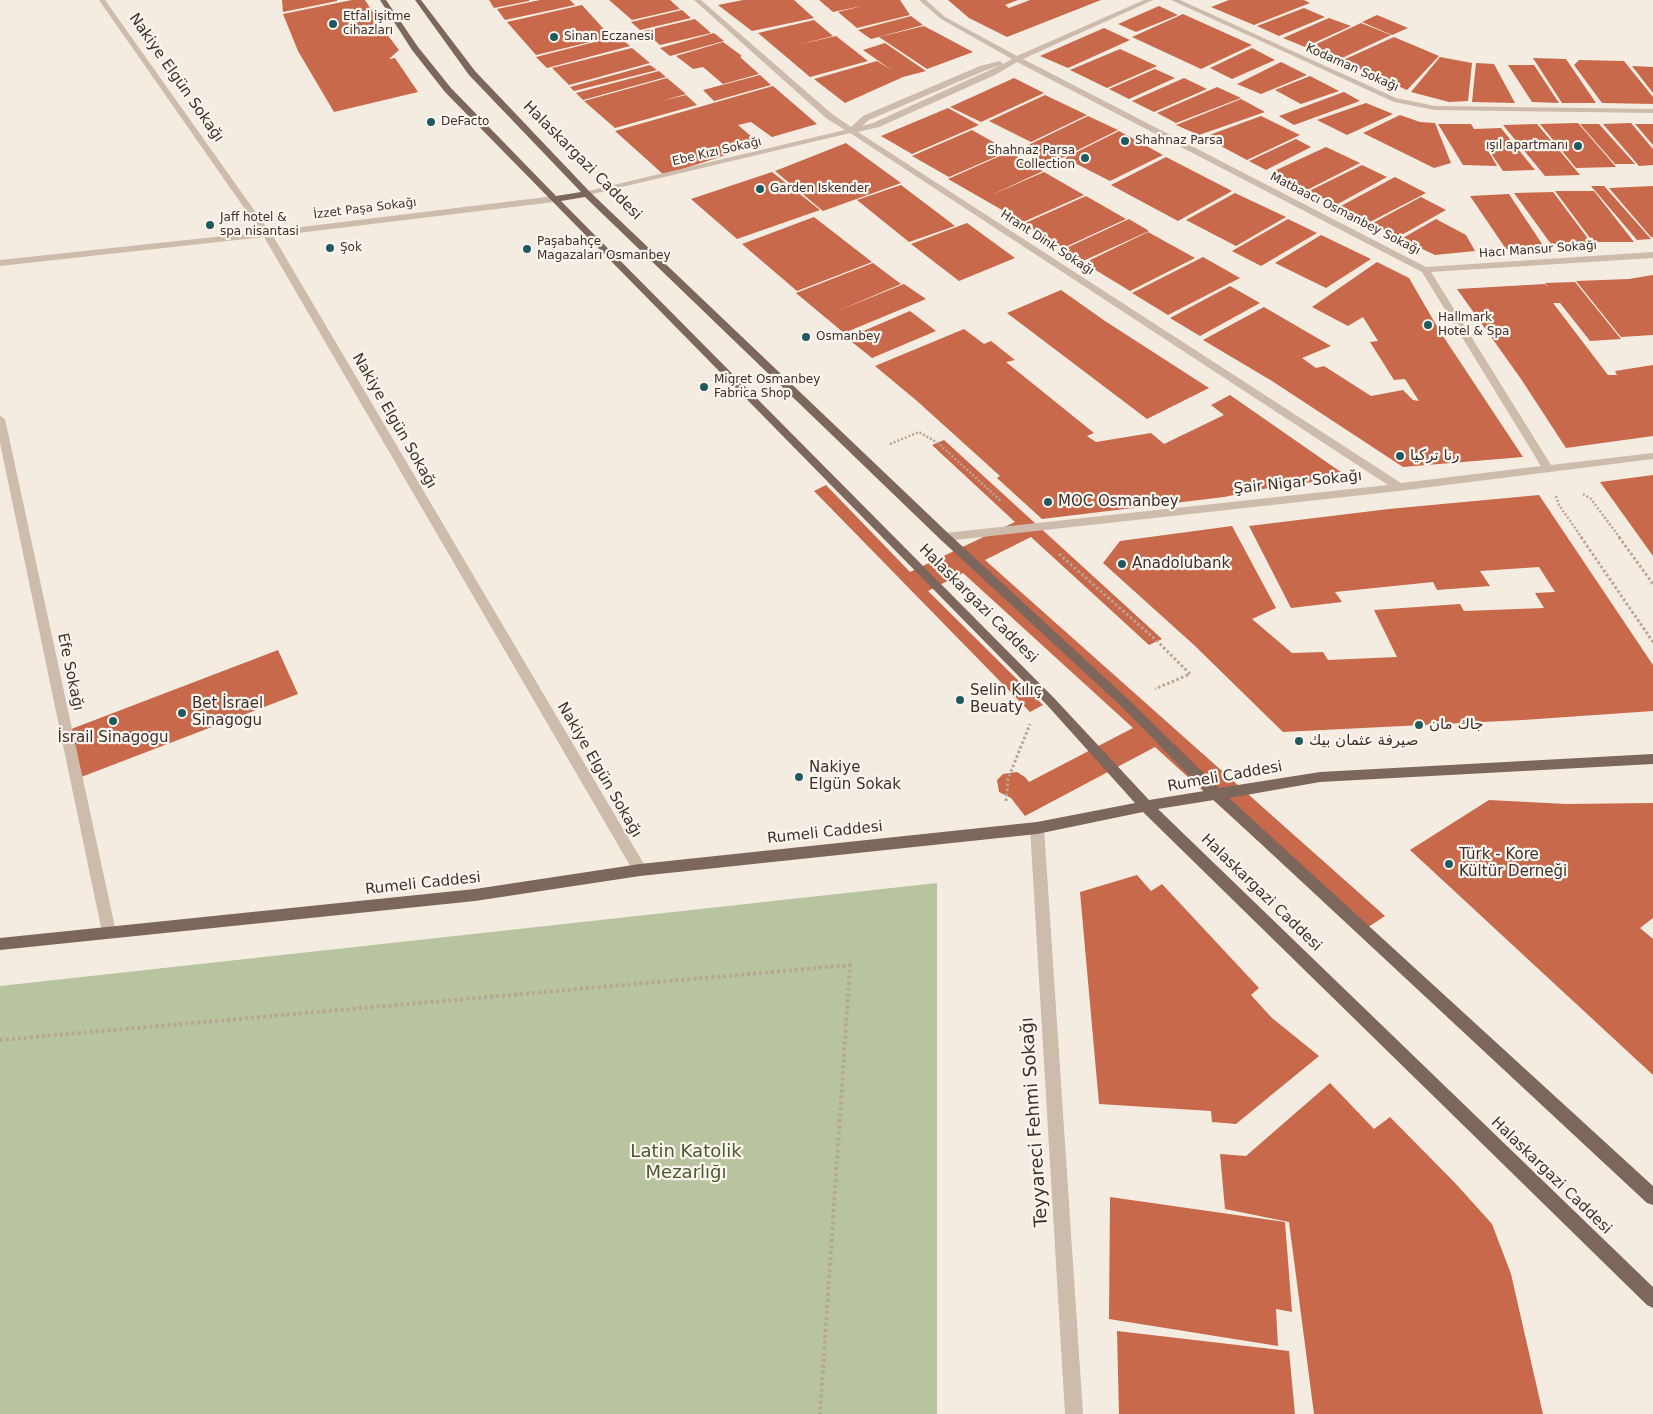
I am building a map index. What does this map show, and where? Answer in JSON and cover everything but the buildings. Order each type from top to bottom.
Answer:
[{"type":"main road","name":"Halaskargazi Caddesi","points":[[383,0],[415,48],[448,90],[1051,702],[1146,806],[1653,1299]]},
{"type":"main road","name":"Halaskargazi Caddesi","points":[[418,0],[472,73],[587,194],[946,537],[1124,703],[1216,794],[1653,1197]]},
{"type":"main road","points":[[554,199],[587,194]]},
{"type":"main road","name":"Rumeli Caddesi","points":[[0,944],[475,895],[640,870],[1003,830],[1037,828],[1146,806],[1320,777],[1653,759]]},
{"type":"street","name":"Nakiye Elgün Sokağı","points":[[102,0],[267,234],[640,870]]},
{"type":"street","name":"Hrant Dink Sokağı","points":[[697,0],[829,116],[1399,487]]},
{"type":"street","name":"Matbaacı Osmanbey Sokağı","points":[[922,0],[943,18],[1017,59],[1425,270],[1548,469]]},
{"type":"street","name":"Ebe Kızı Sokağı","points":[[587,194],[876,125],[992,74],[1017,59],[1150,0]]},
{"type":"street","name":"Kodaman Sokağı","points":[[1174,0],[1394,100],[1435,108],[1653,111]]},
{"type":"street","name":"İzzet Paşa Sokağı","points":[[0,263],[267,234],[554,199]]},
{"type":"street","name":"Hacı Mansur Sokağı","points":[[1425,270],[1653,255]]},
{"type":"street","name":"Efe Sokağı","points":[[0,420],[109,932]]},
{"type":"street","name":"Şair Nigar Sokağı","points":[[946,537],[1399,487],[1653,456]]},
{"type":"street","name":"Teyyareci Fehmi Sokağı","points":[[1037,828],[1074,1414]]},
{"type":"path","points":[[861,455],[919,432],[938,443],[1003,504]]},
{"type":"path","points":[[1548,469],[1591,499],[1653,584]]},
{"type":"path","points":[[1548,469],[1559,505],[1653,642]]},
{"type":"path","points":[[1053,548],[1157,641],[1190,674],[1124,703]]},
{"type":"path","points":[[1003,830],[1008,778],[1036,708],[1051,702]]},
{"type":"path","points":[[0,1040],[850,965],[820,1414]]},
{"type":"green space","name":"Latin Katolik Mezarlığı","points":[[937,883],[937,1414],[0,1414],[0,986]]},
{"type":"place","name":"Etfal işitme cihazları","points":[[333,24]]},
{"type":"place","name":"Sinan Eczanesi","points":[[554,37]]},
{"type":"place","name":"DeFacto","points":[[431,122]]},
{"type":"place","name":"Shahnaz Parsa","points":[[1125,141]]},
{"type":"place","name":"ışıl apartmanı","points":[[1578,146]]},
{"type":"place","name":"Shahnaz Parsa Collection","points":[[1085,158]]},
{"type":"place","name":"Garden Iskender","points":[[760,189]]},
{"type":"place","name":"Jaff hotel & spa nisantasi","points":[[210,225]]},
{"type":"place","name":"Şok","points":[[330,248]]},
{"type":"place","name":"Paşabahçe Magazaları Osmanbey","points":[[527,249]]},
{"type":"place","name":"Hallmark Hotel & Spa","points":[[1428,325]]},
{"type":"place","name":"Osmanbey","points":[[806,337]]},
{"type":"place","name":"Migret Osmanbey Fabrica Shop","points":[[704,387]]},
{"type":"place","name":"رنا تركيا","points":[[1400,456]]},
{"type":"place","name":"MOC Osmanbey","points":[[1048,502]]},
{"type":"place","name":"Anadolubank","points":[[1122,564]]},
{"type":"place","name":"Selin Kılıç Beuaty","points":[[960,700]]},
{"type":"place","name":"Bet İsrael Sinagogu","points":[[182,713]]},
{"type":"place","name":"İsrail Sinagogu","points":[[113,721]]},
{"type":"place","name":"جاك مان","points":[[1419,725]]},
{"type":"place","name":"صيرفة عثمان بيك","points":[[1299,741]]},
{"type":"place","name":"Nakiye Elgün Sokak","points":[[799,777]]},
{"type":"place","name":"Türk - Kore Kültür Derneği","points":[[1449,864]]}]
